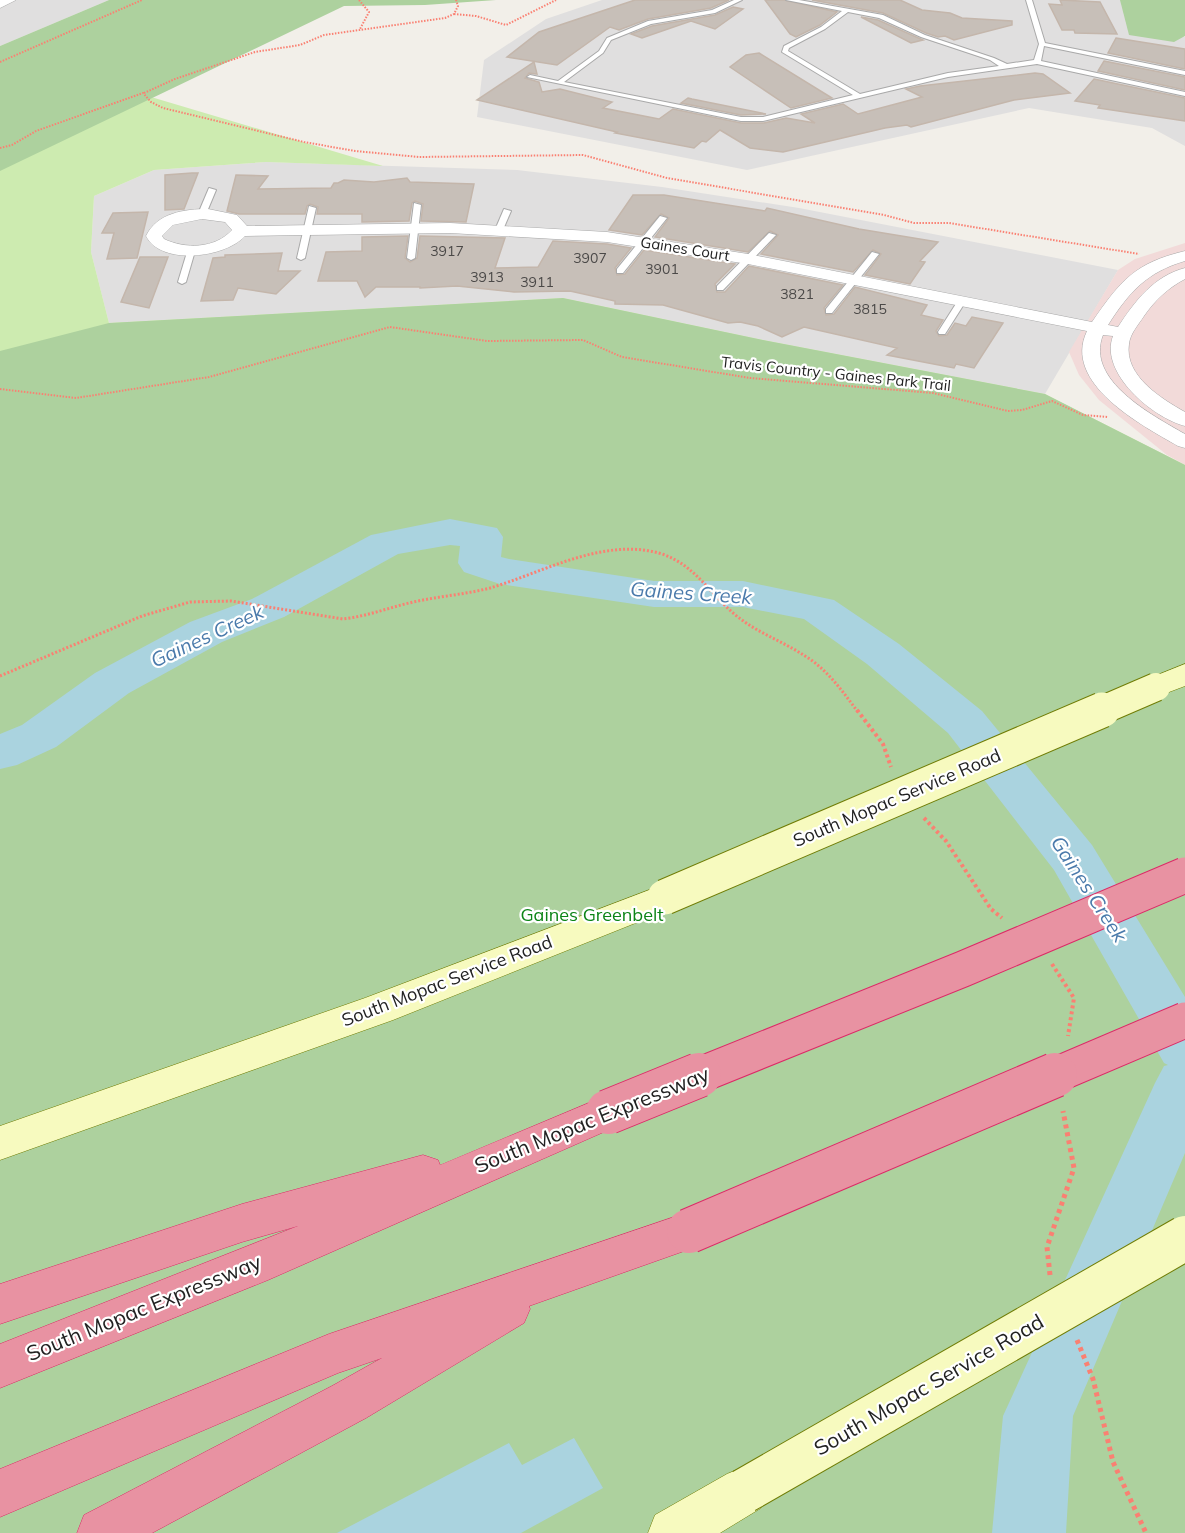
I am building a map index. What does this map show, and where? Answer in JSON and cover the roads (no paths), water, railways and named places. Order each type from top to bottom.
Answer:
[{"type":"highway","name":"South Mopac Expressway","points":[[0,1366],[252,1266],[534,1142],[963,969],[1185,875]]},
{"type":"highway","points":[[0,1493],[329,1355],[689,1231],[1185,1020]]},
{"type":"highway","points":[[0,1304],[242,1223],[534,1142]]},
{"type":"highway","points":[[102,1533],[350,1402],[569,1273]]},
{"type":"main road","name":"South Mopac Service Road","points":[[0,1143],[379,1009],[665,897],[1170,681]]},
{"type":"main road","name":"South Mopac Service Road","points":[[673,1533],[1185,1238]]},
{"type":"street","points":[[0,4],[10,0]]},
{"type":"street","points":[[202,214],[215,214],[235,220],[240,225],[240,231],[229,242],[191,251],[165,247],[157,242],[154,236],[156,230],[163,224],[174,219],[202,214]]},
{"type":"street","name":"Gaines Court","points":[[240,231],[499,230],[607,237],[748,259],[1123,333]]},
{"type":"street","points":[[1185,256],[1137,275],[1097,328],[1089,349],[1102,382],[1138,415],[1185,442]]},
{"type":"street","points":[[1185,273],[1157,288],[1142,304],[1123,333],[1118,349],[1130,378],[1144,394],[1185,420]]},
{"type":"lane","points":[[560,82],[601,52],[609,39],[650,22],[713,12],[739,0]]},
{"type":"lane","points":[[789,0],[881,16],[923,36],[992,59],[1007,67]]},
{"type":"lane","points":[[1029,0],[1042,44],[1037,62]]},
{"type":"lane","points":[[846,11],[823,28],[786,47],[786,52],[859,96]]},
{"type":"lane","points":[[1042,44],[1185,73]]},
{"type":"lane","points":[[530,77],[741,119],[763,119],[948,75],[1037,62],[1185,94]]},
{"type":"lane","points":[[202,214],[212,190]]},
{"type":"lane","points":[[411,258],[417,205]]},
{"type":"lane","points":[[301,258],[312,208]]},
{"type":"lane","points":[[499,230],[507,212]]},
{"type":"lane","points":[[620,271],[663,218]]},
{"type":"lane","points":[[720,288],[772,235]]},
{"type":"lane","points":[[182,282],[191,251]]},
{"type":"lane","points":[[828,310],[876,255]]},
{"type":"lane","points":[[942,332],[962,301]]},
{"type":"water","points":[[574,1438],[603,1488],[521,1533],[337,1533],[509,1443],[522,1465]]},
{"type":"waterway","name":"Gaines Creek","points":[[0,753],[39,736],[112,683],[206,632],[268,608],[386,544],[450,532],[482,537],[479,563],[500,571],[654,594],[743,594],[818,609],[883,654],[965,722],[1073,858],[1185,1047]]},
{"type":"waterway","name":"Gaines Creek","points":[[1029,1533],[1038,1416],[1185,1083]]},
{"type":"park label","name":"Gaines Greenbelt","points":[[592,915]]}]
